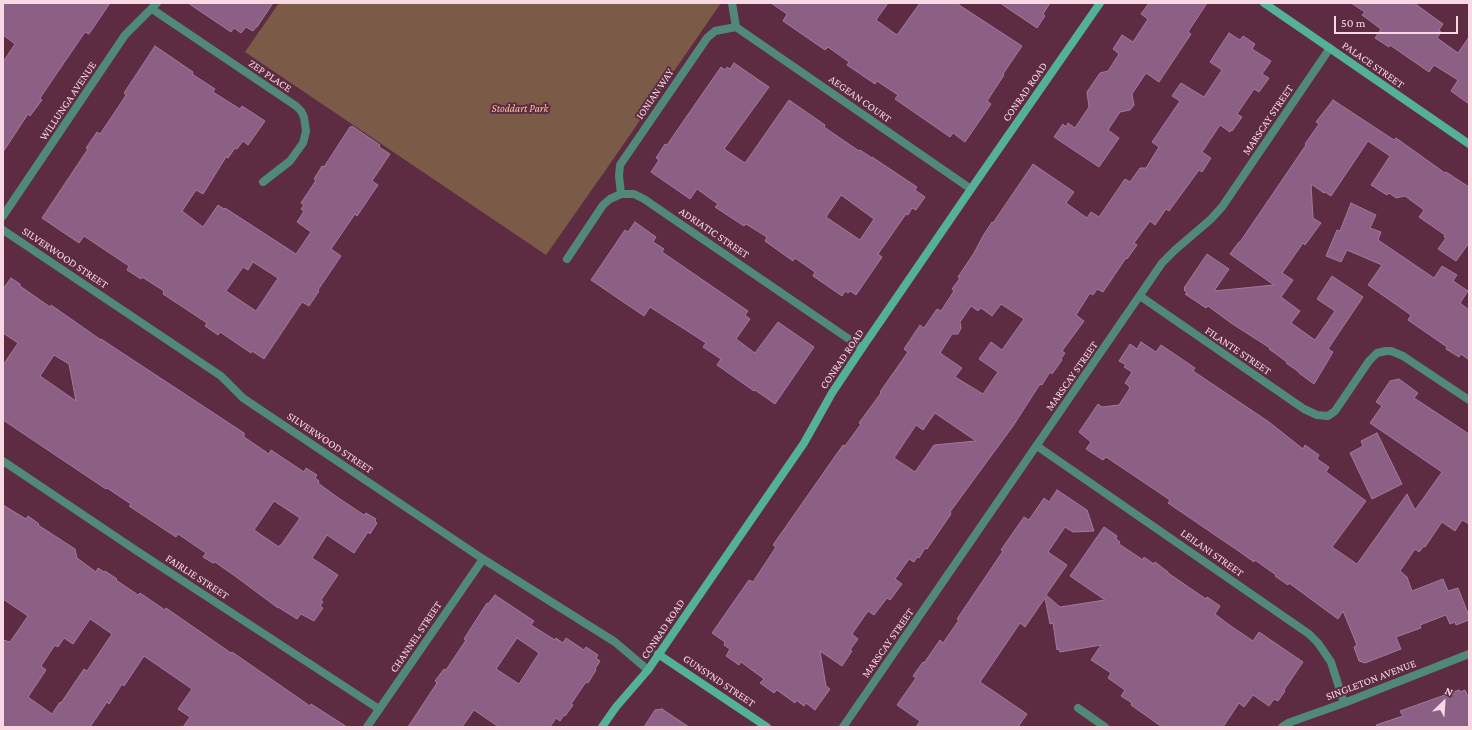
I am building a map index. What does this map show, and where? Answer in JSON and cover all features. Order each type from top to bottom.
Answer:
[{"type":"street","points":[[732,3],[736,27]]},
{"type":"street","name":"CONRAD ROAD","points":[[602,727],[616,707],[648,670],[804,443],[832,393],[862,348],[1100,3]]},
{"type":"street","name":"PALACE STREET","points":[[1264,3],[1469,144]]},
{"type":"street","name":"ZEP PLACE","points":[[155,6],[301,111],[304,117],[306,131],[304,143],[290,161],[263,182]]},
{"type":"street","name":"WILLUNGA AVENUE","points":[[3,216],[125,35],[155,6]]},
{"type":"street","name":"AEGEAN COURT","points":[[736,27],[971,189]]},
{"type":"street","name":"IONIAN WAY","points":[[621,194],[620,165],[707,38],[716,32],[736,27]]},
{"type":"street","name":"MARSCAY STREET","points":[[843,727],[1162,263],[1211,220],[1222,207],[1330,48]]},
{"type":"street","points":[[567,259],[604,205],[610,199],[621,194]]},
{"type":"street","name":"ADRIATIC STREET","points":[[621,194],[634,194],[644,199],[862,348]]},
{"type":"street","name":"SILVERWOOD STREET","points":[[3,230],[221,376],[243,398],[483,559],[615,642],[648,670]]},
{"type":"street","name":"FILANTE STREET","points":[[1140,296],[1304,409],[1329,419],[1369,361],[1381,351],[1392,351],[1403,356],[1469,400]]},
{"type":"street","name":"LEILANI STREET","points":[[1037,446],[1309,634],[1318,643],[1331,662],[1344,703]]},
{"type":"street","name":"FAIRLIE STREET","points":[[3,461],[379,710]]},
{"type":"street","name":"CHANNEL STREET","points":[[367,727],[483,559]]},
{"type":"street","name":"GUNSYND STREET","points":[[658,654],[767,727]]},
{"type":"street","name":"SINGLETON AVENUE","points":[[1282,727],[1288,723],[1344,703],[1469,654]]},
{"type":"street","points":[[1078,708],[1106,727]]},
{"type":"green space","name":"Stoddart Park","points":[[279,3],[721,3],[546,255],[245,52]]},
{"type":"building","points":[[3,3],[110,3],[89,34],[85,32],[40,98],[42,100],[30,116],[28,114],[3,152],[3,62],[15,44],[3,35]]},
{"type":"building","points":[[188,3],[273,3],[253,31],[246,27],[241,33],[234,28],[231,32]]},
{"type":"building","points":[[771,3],[888,3],[876,20],[897,35],[920,3],[956,3],[1022,46],[987,101],[991,104],[965,142],[953,133],[950,137],[895,99],[898,95],[877,81],[875,84],[847,65],[849,62],[828,47],[825,50],[783,21],[787,14]]},
{"type":"building","points":[[1000,3],[1050,3],[1043,14],[1045,16],[1037,28]]},
{"type":"building","points":[[1149,3],[1207,3],[1188,32],[1191,34],[1159,82],[1146,73],[1132,94],[1134,105],[1130,110],[1120,112],[1108,130],[1119,138],[1099,167],[1054,137],[1063,124],[1066,127],[1068,123],[1075,128],[1089,107],[1087,92],[1100,73],[1108,71],[1119,54],[1113,49],[1122,35],[1133,42],[1148,19],[1141,14]]},
{"type":"building","points":[[1351,3],[1414,3],[1443,24],[1439,30],[1441,32],[1437,38],[1458,53],[1469,37],[1469,104],[1451,91],[1458,80],[1434,65],[1429,72],[1390,45],[1389,47],[1375,38],[1381,29],[1362,15],[1365,12]]},
{"type":"building","points":[[1229,33],[1240,40],[1243,36],[1255,44],[1252,49],[1271,61],[1262,74],[1269,78],[1259,92],[1254,89],[1237,114],[1242,117],[1232,131],[1231,130],[1230,132],[1220,125],[1202,152],[1211,158],[1202,172],[1199,170],[1169,211],[1166,209],[1155,225],[1150,221],[1134,243],[1137,245],[1127,259],[1126,258],[1103,292],[1097,289],[1093,295],[1090,293],[1076,315],[1084,321],[1062,351],[1065,353],[1061,359],[1062,360],[1052,374],[1050,372],[1042,385],[1040,384],[1013,426],[950,512],[951,514],[927,549],[925,548],[919,558],[917,557],[914,562],[909,559],[895,579],[902,584],[890,600],[887,598],[874,615],[868,611],[852,634],[858,639],[850,650],[852,651],[842,666],[820,651],[826,686],[830,689],[815,710],[806,703],[804,706],[796,700],[795,703],[777,690],[774,693],[760,683],[764,679],[741,662],[739,665],[726,656],[730,649],[724,645],[725,642],[712,633],[749,580],[753,582],[776,547],[773,545],[843,445],[845,446],[861,424],[859,423],[908,352],[904,349],[920,325],[924,328],[937,309],[941,311],[954,291],[952,289],[960,278],[958,277],[983,236],[1033,164],[1074,192],[1066,203],[1087,218],[1091,212],[1099,217],[1125,179],[1130,182],[1140,168],[1146,168],[1159,147],[1152,142],[1180,101],[1172,96],[1181,83],[1204,97],[1222,70],[1210,62]],"holes":[[[1001,304],[1024,319],[1002,350],[991,342],[979,359],[998,372],[983,394],[955,377],[962,368],[940,353],[952,334],[958,334],[961,328],[960,322],[971,306],[978,311],[981,308],[992,316]],[[935,413],[976,441],[934,445],[915,472],[894,458],[916,425],[923,430]]]},
{"type":"building","points":[[155,46],[193,72],[192,74],[215,89],[213,92],[240,109],[242,106],[265,121],[248,145],[243,141],[237,149],[235,148],[228,158],[226,157],[203,194],[196,190],[182,211],[203,227],[218,205],[296,254],[311,232],[297,222],[304,211],[301,209],[304,205],[301,203],[316,180],[314,179],[322,166],[324,167],[350,127],[352,126],[380,145],[379,147],[390,154],[372,181],[378,185],[357,216],[355,214],[331,249],[341,256],[309,306],[302,302],[264,359],[252,351],[251,353],[220,332],[218,335],[205,326],[207,323],[163,294],[164,291],[142,277],[141,279],[127,270],[129,266],[84,236],[79,243],[42,218],[88,149],[86,148],[97,132],[100,134],[117,109],[126,95],[124,93]],"holes":[[[253,262],[278,278],[256,311],[226,291],[243,267],[248,270]]]},
{"type":"building","points":[[734,63],[769,87],[724,149],[745,163],[789,100],[825,125],[824,127],[859,151],[860,150],[872,157],[917,187],[915,190],[925,197],[916,210],[912,208],[908,215],[906,214],[878,254],[882,257],[856,295],[850,291],[848,293],[845,291],[842,296],[813,276],[815,272],[795,258],[793,261],[765,241],[767,237],[746,224],[744,226],[715,207],[718,204],[697,189],[690,199],[651,172],[659,160],[656,158],[665,144],[667,145],[721,67],[725,70],[727,67],[730,69]],"holes":[[[841,195],[874,219],[860,240],[826,217]]]},
{"type":"building","points":[[1333,100],[1394,140],[1396,138],[1445,173],[1446,172],[1469,187],[1469,243],[1456,261],[1438,249],[1446,238],[1444,237],[1445,235],[1419,217],[1424,210],[1405,196],[1396,198],[1389,193],[1387,195],[1371,185],[1390,156],[1368,141],[1331,196],[1311,184],[1313,218],[1321,223],[1305,245],[1303,243],[1282,273],[1293,280],[1281,297],[1300,311],[1291,323],[1315,340],[1335,311],[1317,299],[1332,276],[1363,297],[1328,349],[1333,352],[1314,384],[1286,363],[1287,362],[1269,349],[1270,348],[1208,306],[1206,308],[1185,294],[1188,294],[1184,288],[1207,254],[1229,269],[1214,291],[1274,285],[1230,254],[1240,242],[1306,145],[1305,144],[1319,124],[1316,122]]},
{"type":"building","points":[[1351,203],[1376,215],[1370,228],[1381,232],[1378,240],[1434,278],[1442,266],[1457,275],[1453,281],[1468,291],[1460,303],[1469,310],[1469,360],[1461,354],[1459,357],[1446,349],[1447,347],[1408,320],[1411,315],[1368,285],[1382,265],[1347,250],[1341,262],[1326,256],[1337,230],[1340,231]]},
{"type":"building","points":[[635,222],[656,237],[653,242],[664,249],[662,252],[748,311],[745,315],[750,319],[736,339],[755,353],[778,322],[814,347],[775,404],[717,365],[721,359],[703,347],[706,343],[650,307],[644,316],[591,280],[625,230],[628,232]]},
{"type":"building","points":[[11,278],[50,307],[51,305],[101,340],[244,433],[244,437],[269,454],[271,450],[304,472],[306,468],[317,475],[315,478],[319,481],[318,483],[337,497],[364,515],[366,513],[376,519],[375,521],[377,523],[370,534],[368,532],[354,553],[327,535],[312,558],[338,575],[321,600],[323,602],[320,606],[323,608],[314,621],[301,614],[297,619],[278,608],[215,562],[213,563],[203,557],[206,553],[178,534],[176,537],[129,506],[131,504],[3,420],[3,365],[18,343],[3,333],[3,289]],"holes":[[[54,355],[69,364],[76,401],[40,376]],[[274,501],[300,518],[279,547],[254,530]]]},
{"type":"building","points":[[1141,342],[1156,352],[1161,345],[1195,368],[1193,371],[1269,422],[1303,449],[1305,445],[1319,455],[1317,459],[1329,467],[1326,472],[1366,501],[1332,547],[1357,564],[1407,494],[1415,510],[1442,472],[1370,423],[1382,406],[1376,402],[1390,381],[1399,379],[1418,393],[1414,398],[1469,434],[1469,524],[1462,520],[1455,531],[1442,522],[1425,547],[1424,546],[1419,552],[1415,549],[1400,571],[1407,577],[1412,591],[1443,579],[1448,591],[1458,588],[1469,616],[1469,620],[1456,625],[1455,622],[1450,624],[1446,615],[1420,625],[1421,628],[1396,637],[1401,649],[1365,663],[1359,661],[1354,647],[1357,645],[1343,611],[1338,619],[1289,583],[1288,585],[1255,560],[1254,562],[1168,503],[1170,500],[1136,477],[1106,457],[1103,460],[1086,449],[1091,442],[1079,432],[1098,404],[1102,407],[1119,405],[1130,388],[1125,383],[1132,372],[1124,367],[1126,365],[1119,361],[1130,344],[1137,349]]},
{"type":"building","points":[[1377,433],[1402,484],[1372,499],[1350,453],[1363,446],[1361,441]]},
{"type":"building","points":[[1057,490],[1087,510],[1094,531],[1073,532],[1065,527],[1048,552],[1067,565],[1046,595],[1060,607],[1105,600],[1070,576],[1104,527],[1117,536],[1116,539],[1120,542],[1119,544],[1143,560],[1144,557],[1154,564],[1155,562],[1168,573],[1206,599],[1207,597],[1220,606],[1215,614],[1253,641],[1259,632],[1303,662],[1278,701],[1274,699],[1269,706],[1253,695],[1244,707],[1239,703],[1223,727],[1162,727],[1121,696],[1125,690],[1108,678],[1111,673],[1091,660],[1101,645],[1060,652],[1059,649],[1057,650],[1053,623],[1050,624],[1045,598],[1025,627],[1020,623],[980,682],[1027,714],[1018,727],[916,727],[920,721],[897,705],[916,678],[913,676],[940,640],[943,643],[959,620],[957,619],[1003,551],[1001,550],[1024,517],[1029,520],[1044,498],[1049,502]]},
{"type":"building","points":[[3,505],[26,519],[28,516],[39,524],[38,525],[75,549],[77,558],[96,572],[98,568],[104,572],[105,571],[138,595],[140,593],[165,610],[166,608],[310,706],[311,704],[347,727],[183,727],[190,717],[178,709],[192,689],[144,656],[124,686],[122,684],[109,704],[107,702],[90,727],[3,727],[3,640],[10,642],[28,616],[3,599]],"holes":[[[90,619],[112,634],[87,671],[84,669],[52,714],[28,697],[46,670],[41,666],[55,645],[58,647],[64,638],[73,644]]]},
{"type":"building","points":[[495,595],[534,621],[531,625],[555,640],[556,638],[563,643],[566,638],[584,650],[586,647],[598,655],[596,658],[600,661],[588,683],[586,682],[571,704],[573,705],[565,716],[564,715],[560,721],[556,718],[550,727],[499,727],[474,710],[462,727],[408,727],[437,683],[435,681],[444,669],[446,670],[466,640],[464,639],[471,628],[487,603],[488,604]],"holes":[[[517,638],[539,653],[519,684],[496,669]]]},
{"type":"building","points":[[1459,690],[1460,692],[1465,690],[1469,699],[1469,727],[1377,727],[1376,725],[1403,716],[1400,711]]},
{"type":"building","points":[[662,709],[689,727],[644,727],[655,710]]}]
